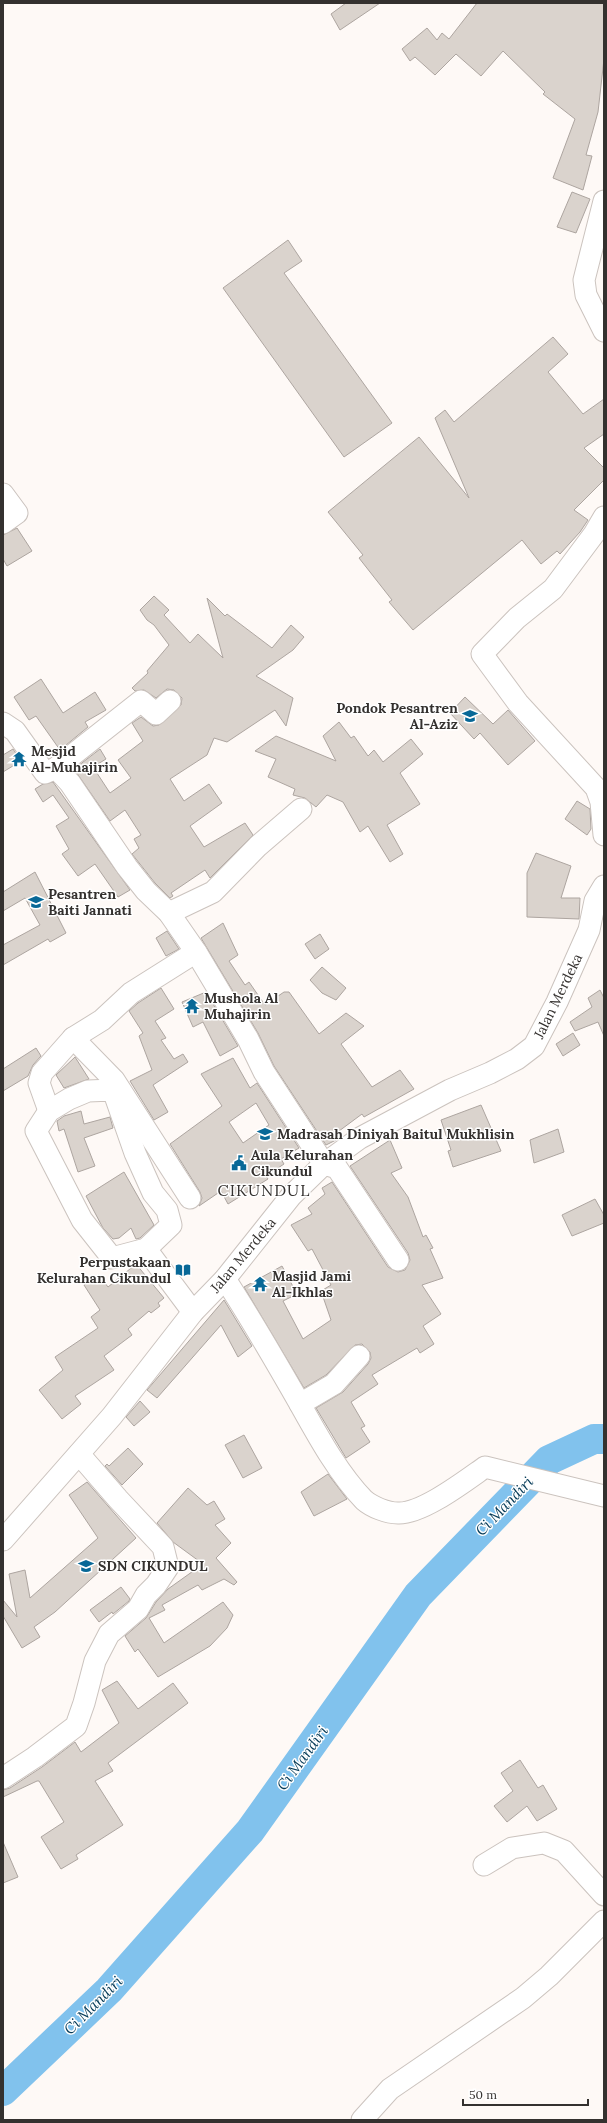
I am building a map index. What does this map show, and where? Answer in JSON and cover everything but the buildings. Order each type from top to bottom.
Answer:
[{"type":"street","points":[[604,201],[584,280],[586,295],[604,330]]},
{"type":"street","points":[[3,494],[17,513],[3,522]]},
{"type":"street","points":[[604,517],[594,534],[553,589],[517,618],[482,654],[518,703],[596,788],[601,802],[604,835]]},
{"type":"street","points":[[3,723],[16,730],[45,773],[56,768],[141,702],[156,714],[170,701]]},
{"type":"street","points":[[56,768],[70,783],[127,867],[146,891],[169,913],[196,952],[248,1039],[264,1072],[324,1164],[337,1168],[398,1260]]},
{"type":"street","points":[[169,913],[213,892],[258,846],[302,809]]},
{"type":"street","name":"Jalan Merdeka","points":[[3,1540],[79,1454],[194,1312],[225,1279],[291,1196],[324,1164],[360,1138],[450,1090],[490,1073],[517,1059],[534,1046],[557,1002],[589,930],[595,901],[604,886]]},
{"type":"street","points":[[49,1111],[39,1083],[42,1073],[73,1038],[102,1020],[131,993],[196,952]]},
{"type":"street","points":[[73,1038],[114,1080],[190,1198]]},
{"type":"street","points":[[112,1090],[135,1153],[153,1193],[167,1210],[171,1225],[146,1250],[112,1258],[82,1220],[36,1131],[49,1111],[88,1091],[112,1090]]},
{"type":"street","points":[[146,1250],[194,1312]]},
{"type":"street","points":[[225,1279],[300,1404],[341,1469],[365,1501],[387,1512],[406,1513],[447,1494],[485,1467],[604,1496]]},
{"type":"street","points":[[300,1404],[334,1384],[359,1356]]},
{"type":"street","points":[[3,1778],[76,1726],[84,1703],[95,1661],[109,1634],[138,1609],[146,1594],[156,1585],[168,1567],[163,1547],[118,1499],[79,1454]]},
{"type":"street","points":[[484,1865],[512,1848],[544,1843],[564,1851],[604,1895]]},
{"type":"street","points":[[362,2120],[390,2089],[523,1998],[549,1976],[604,1921]]},
{"type":"waterway","name":"Ci Mandiri","points":[[3,2091],[109,1990],[250,1831],[418,1595],[549,1460],[594,1439],[604,1439]]},
{"type":"place","name":"Pondok Pesantren Al-Aziz","points":[[470,716]]},
{"type":"place","name":"Mesjid Al-Muhajirin","points":[[19,759]]},
{"type":"place","name":"Pesantren Baiti Jannati","points":[[36,902]]},
{"type":"place","name":"Mushola Al Muhajirin","points":[[192,1006]]},
{"type":"place","name":"Madrasah Diniyah Baitul Mukhlisin","points":[[265,1134]]},
{"type":"place","name":"Aula Kelurahan Cikundul","points":[[239,1163]]},
{"type":"place","name":"Perpustakaan Kelurahan Cikundul","points":[[183,1270]]},
{"type":"place","name":"Masjid Jami Al-Ikhlas","points":[[260,1284]]},
{"type":"place","name":"SDN CIKUNDUL","points":[[86,1566]]},
{"type":"district","name":"CIKUNDUL","points":[[264,1190]]}]
